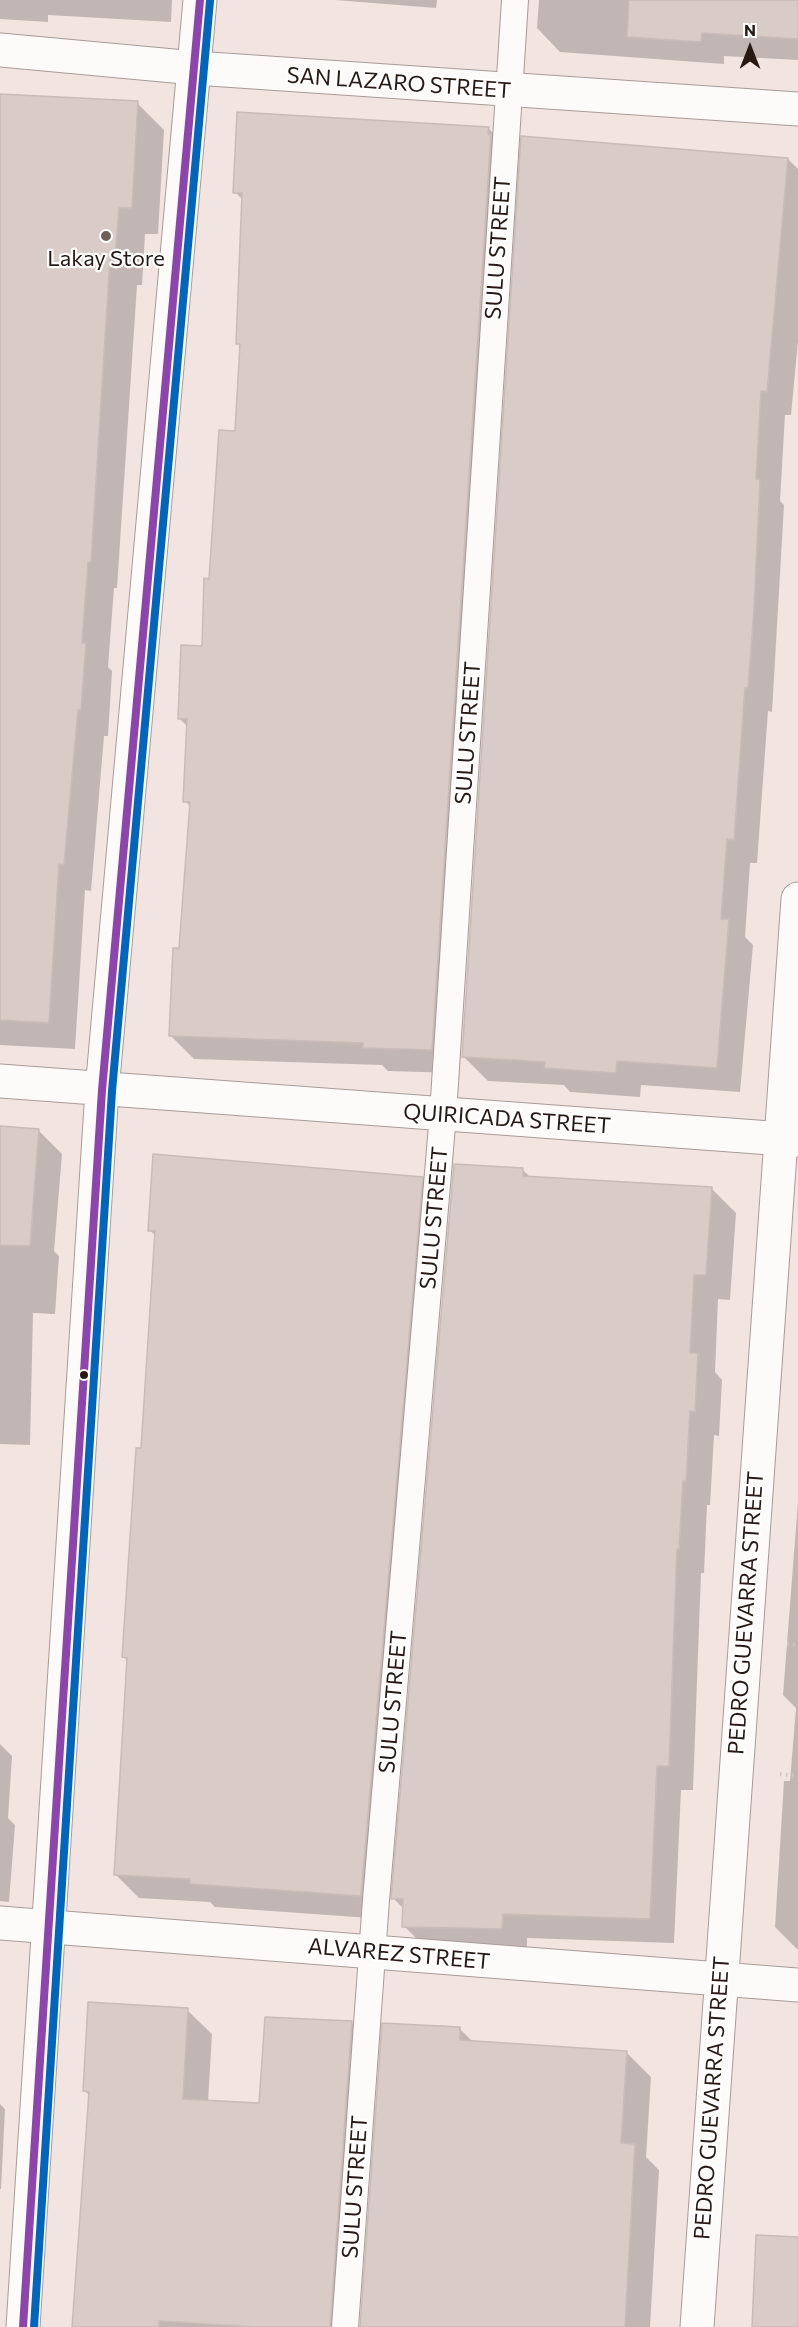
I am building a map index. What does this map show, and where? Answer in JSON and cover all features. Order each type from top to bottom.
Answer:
[{"type":"street","points":[[23,2327],[51,1926],[102,1090],[200,0]]},
{"type":"street","name":"SAN LAZARO STREET","points":[[0,50],[195,68],[798,109]]},
{"type":"street","name":"PEDRO GUEVARRA STREET","points":[[696,2327],[720,1979],[790,1139],[798,899]]},
{"type":"street","name":"QUIRICADA STREET","points":[[0,1081],[790,1139]]},
{"type":"street","name":"ALVAREZ STREET","points":[[0,1923],[798,1985]]},
{"type":"lane","name":"SULU STREET","points":[[345,2327],[372,1952],[443,1114],[514,0]]},
{"type":"building","points":[[629,0],[798,0],[798,39],[702,33],[701,42],[627,37]]},
{"type":"building","points":[[0,94],[138,101],[132,208],[119,208],[115,259],[110,259],[91,562],[88,562],[82,643],[86,643],[81,710],[78,710],[64,865],[59,864],[49,1023],[0,1020]]},
{"type":"building","points":[[237,112],[489,127],[488,134],[491,134],[432,1050],[363,1048],[363,1043],[169,1036],[173,948],[179,948],[190,802],[183,802],[187,719],[178,719],[181,645],[202,646],[204,578],[209,579],[219,430],[235,431],[240,344],[236,344],[242,193],[233,193]]},
{"type":"building","points":[[521,136],[788,158],[767,392],[761,391],[756,479],[760,480],[754,610],[748,688],[745,688],[734,840],[727,839],[721,919],[729,919],[717,1068],[617,1061],[616,1073],[544,1068],[545,1062],[462,1057]]},
{"type":"building","points":[[0,1126],[39,1129],[30,1246],[0,1245]]},
{"type":"building","points":[[153,1154],[423,1177],[361,1896],[190,1884],[190,1879],[114,1875],[127,1658],[122,1657],[136,1448],[141,1448],[155,1231],[148,1231]]},
{"type":"building","points":[[454,1164],[523,1168],[523,1176],[712,1187],[706,1275],[694,1275],[690,1353],[698,1353],[695,1412],[690,1411],[686,1481],[683,1481],[679,1549],[677,1549],[669,1766],[657,1766],[650,1919],[503,1914],[502,1929],[402,1927],[403,1899],[391,1899]]},
{"type":"building","points":[[88,2002],[188,2008],[183,2099],[259,2103],[265,2017],[352,2021],[330,2327],[252,2327],[159,2321],[159,2327],[72,2327],[89,2092],[83,2091]]},
{"type":"building","points":[[382,2023],[460,2027],[460,2040],[627,2051],[621,2143],[635,2144],[625,2327],[360,2327]]},
{"type":"building","points":[[756,2235],[798,2237],[798,2327],[752,2327]]},
{"type":"transit line","points":[[23,2327],[102,1090],[200,0]]},
{"type":"transit line","points":[[34,2327],[112,1091],[210,1]]},
{"type":"place","name":"Lakay Store","points":[[106,236]]}]
